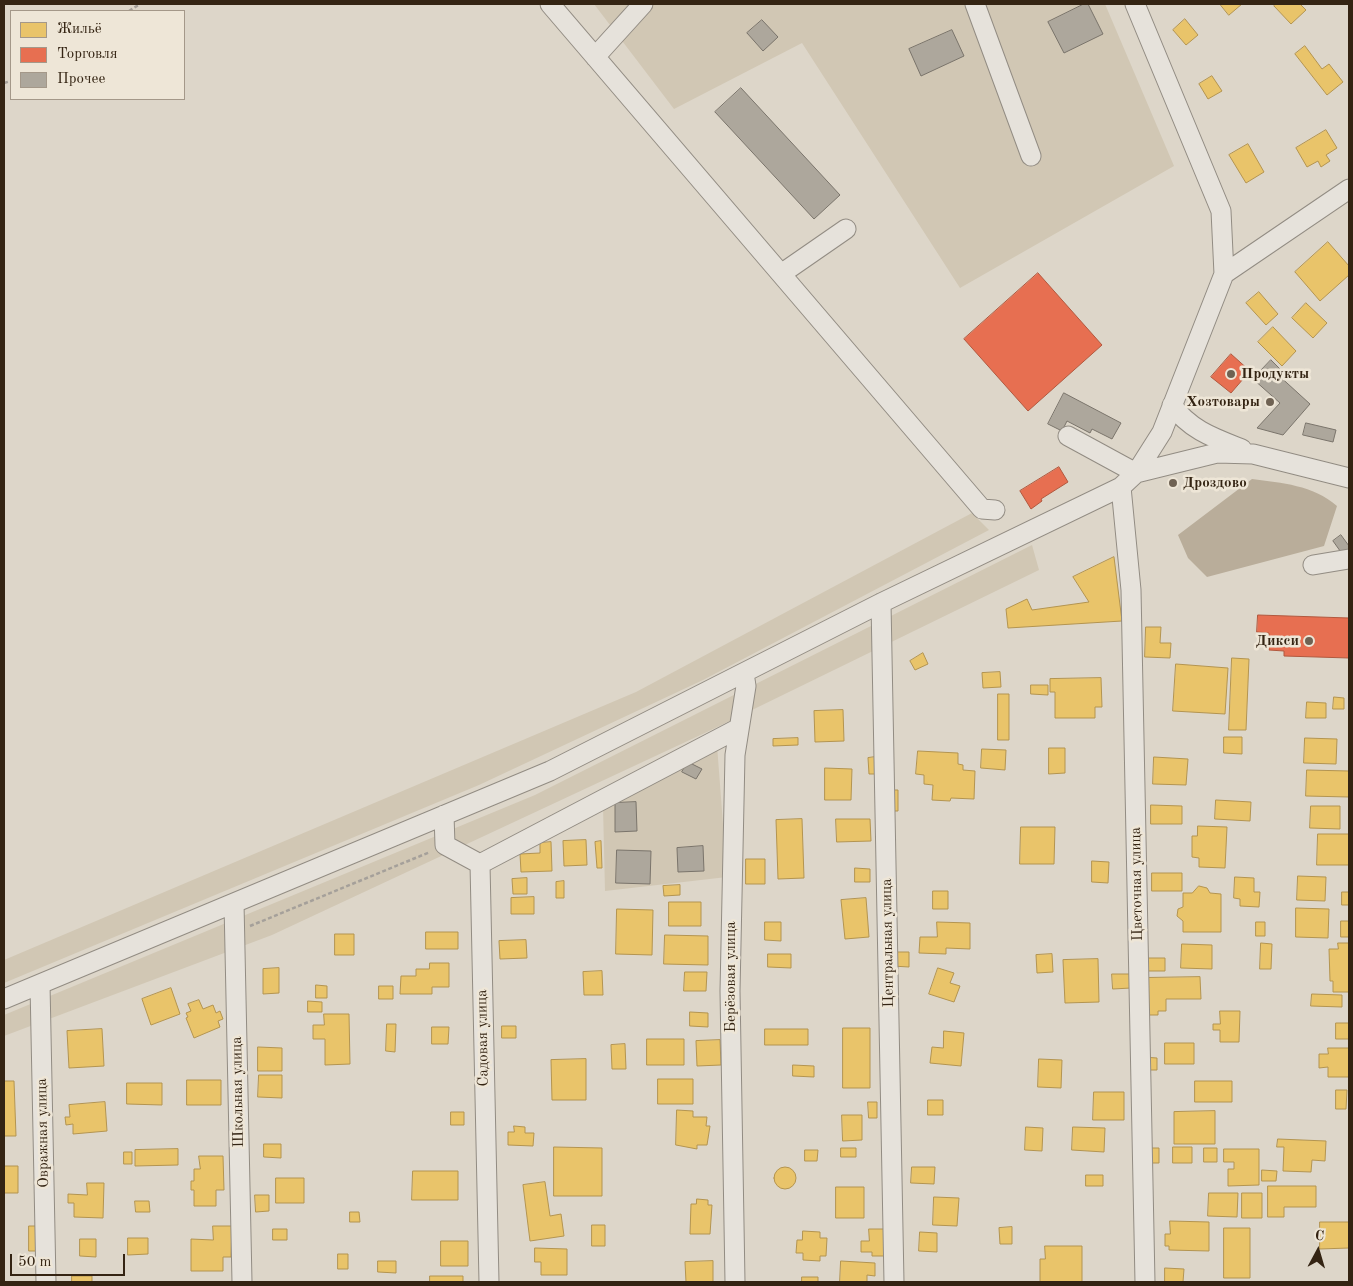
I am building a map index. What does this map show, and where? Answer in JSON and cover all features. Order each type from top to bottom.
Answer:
[{"type":"street","points":[[550,4],[982,509],[995,510]]},
{"type":"street","points":[[596,57],[643,4]]},
{"type":"street","points":[[975,4],[1031,156]]},
{"type":"street","points":[[4,999],[550,771],[881,603],[1121,487],[1136,473],[1162,432],[1224,274],[1221,211],[1135,4]]},
{"type":"street","points":[[1224,274],[1349,189]]},
{"type":"street","points":[[781,274],[846,229]]},
{"type":"street","points":[[1172,405],[1180,417],[1198,431],[1254,454],[1349,478]]},
{"type":"street","points":[[1068,436],[1136,473],[1217,453],[1254,454]]},
{"type":"street","name":"Цветочная улица","points":[[1121,487],[1131,590],[1145,1282]]},
{"type":"street","points":[[1313,565],[1349,559]]},
{"type":"street","name":"Центральная улица","points":[[881,603],[894,1282]]},
{"type":"street","name":"Берёзовая улица","points":[[735,1282],[730,991],[735,755],[746,686],[744,673]]},
{"type":"street","points":[[444,815],[445,845],[480,864],[739,728]]},
{"type":"street","name":"Садовая улица","points":[[480,864],[489,1282]]},
{"type":"street","name":"Школьная улица","points":[[234,903],[242,1282]]},
{"type":"street","name":"Овражная улица","points":[[40,984],[46,1282]]},
{"type":"path","points":[[235,933],[445,845]]},
{"type":"shaded area","points":[[594,4],[1105,4],[1174,166],[960,288],[802,43],[674,109]]},
{"type":"shaded area","points":[[1252,479],[1307,489],[1318,493],[1337,506],[1324,546],[1207,577],[1188,558],[1178,535]]},
{"type":"shaded area","points":[[972,513],[989,530],[703,680],[479,785],[4,983],[4,960],[636,692]]},
{"type":"shaded area","points":[[1032,545],[1039,570],[709,731],[272,935],[4,1036],[4,1015],[535,795]]},
{"type":"shaded area","points":[[717,745],[727,877],[605,891],[603,806]]},
{"type":"building: Жильё","points":[[1220,4],[1242,4],[1229,15]]},
{"type":"building: Жильё","points":[[1276,4],[1300,4],[1306,10],[1291,24],[1274,6]]},
{"type":"building: Жильё","points":[[1185,19],[1198,35],[1186,45],[1173,30]]},
{"type":"building: Жильё","points":[[1305,46],[1322,69],[1329,64],[1343,82],[1327,95],[1295,54]]},
{"type":"building: Жильё","points":[[1212,76],[1222,91],[1208,99],[1199,84]]},
{"type":"building: Жильё","points":[[1326,130],[1337,148],[1326,155],[1330,161],[1321,167],[1318,161],[1307,167],[1296,148]]},
{"type":"building: Жильё","points":[[1248,144],[1264,172],[1246,183],[1229,155]]},
{"type":"building: Жильё","points":[[1328,242],[1349,266],[1349,275],[1320,301],[1295,272]]},
{"type":"building: Жильё","points":[[1259,292],[1278,314],[1266,325],[1246,303]]},
{"type":"building: Жильё","points":[[1306,303],[1327,323],[1313,338],[1292,318]]},
{"type":"building: Жильё","points":[[1273,327],[1296,351],[1282,366],[1258,342]]},
{"type":"building: Жильё","points":[[1114,557],[1122,621],[1008,628],[1006,609],[1027,599],[1032,610],[1089,602],[1073,577]]},
{"type":"building: Жильё","points":[[1146,627],[1161,627],[1160,643],[1171,643],[1170,658],[1145,657]]},
{"type":"building: Жильё","points":[[923,653],[928,664],[915,670],[910,661]]},
{"type":"building: Жильё","points":[[1232,658],[1249,659],[1246,730],[1229,730]]},
{"type":"building: Жильё","points":[[1176,664],[1228,668],[1225,714],[1173,711]]},
{"type":"building: Жильё","points":[[1000,672],[1001,687],[983,688],[982,673]]},
{"type":"building: Жильё","points":[[1101,678],[1102,707],[1095,707],[1095,718],[1055,718],[1055,692],[1050,692],[1050,679]]},
{"type":"building: Жильё","points":[[1031,685],[1048,685],[1048,695],[1031,694]]},
{"type":"building: Жильё","points":[[998,694],[1009,694],[1009,740],[998,740]]},
{"type":"building: Жильё","points":[[1334,697],[1344,698],[1344,709],[1333,709]]},
{"type":"building: Жильё","points":[[1307,702],[1326,703],[1326,718],[1306,718]]},
{"type":"building: Жильё","points":[[843,710],[844,741],[815,742],[814,711]]},
{"type":"building: Жильё","points":[[1224,737],[1242,737],[1242,754],[1224,753]]},
{"type":"building: Жильё","points":[[798,738],[798,745],[773,746],[773,739]]},
{"type":"building: Жильё","points":[[1305,738],[1337,739],[1336,764],[1304,763]]},
{"type":"building: Жильё","points":[[1049,748],[1065,748],[1065,773],[1049,774]]},
{"type":"building: Жильё","points":[[982,749],[1006,750],[1005,770],[981,768]]},
{"type":"building: Жильё","points":[[918,751],[958,753],[958,764],[963,765],[963,770],[975,771],[974,799],[951,798],[950,801],[932,800],[933,785],[924,784],[924,775],[916,774]]},
{"type":"building: Жильё","points":[[875,757],[876,774],[869,774],[868,758]]},
{"type":"building: Жильё","points":[[1154,757],[1188,759],[1186,785],[1153,784]]},
{"type":"building: Жильё","points":[[825,768],[852,769],[851,800],[825,800]]},
{"type":"building: Жильё","points":[[1307,770],[1349,771],[1349,797],[1306,796]]},
{"type":"building: Жильё","points":[[888,790],[898,790],[898,811],[889,811]]},
{"type":"building: Жильё","points":[[1216,800],[1251,802],[1250,821],[1215,819]]},
{"type":"building: Жильё","points":[[1151,805],[1182,806],[1182,824],[1151,824]]},
{"type":"building: Жильё","points":[[1311,806],[1340,806],[1340,829],[1310,828]]},
{"type":"building: Жильё","points":[[802,819],[804,878],[778,879],[776,820]]},
{"type":"building: Жильё","points":[[836,819],[870,819],[871,841],[837,842]]},
{"type":"building: Жильё","points":[[1198,826],[1227,827],[1225,868],[1199,867],[1199,858],[1192,857],[1192,836],[1197,836]]},
{"type":"building: Жильё","points":[[1021,827],[1055,827],[1054,864],[1020,864]]},
{"type":"building: Жильё","points":[[1318,834],[1349,834],[1349,865],[1317,865]]},
{"type":"building: Жильё","points":[[586,840],[587,865],[564,866],[563,841]]},
{"type":"building: Жильё","points":[[601,841],[602,868],[597,868],[595,842]]},
{"type":"building: Жильё","points":[[551,842],[552,871],[521,872],[520,854],[540,853],[540,843]]},
{"type":"building: Жильё","points":[[746,859],[765,859],[765,884],[746,884]]},
{"type":"building: Жильё","points":[[1092,861],[1109,862],[1108,883],[1092,882]]},
{"type":"building: Жильё","points":[[855,868],[870,869],[870,882],[855,882]]},
{"type":"building: Жильё","points":[[1152,873],[1182,873],[1182,891],[1152,891]]},
{"type":"building: Жильё","points":[[1298,876],[1326,877],[1325,901],[1297,900]]},
{"type":"building: Жильё","points":[[1235,877],[1254,878],[1254,892],[1260,892],[1259,907],[1240,906],[1240,899],[1234,898]]},
{"type":"building: Жильё","points":[[527,878],[527,894],[513,894],[512,879]]},
{"type":"building: Жильё","points":[[564,881],[564,898],[556,898],[556,882]]},
{"type":"building: Жильё","points":[[680,885],[680,895],[664,896],[663,886]]},
{"type":"building: Жильё","points":[[1199,886],[1207,888],[1210,893],[1221,894],[1221,932],[1183,932],[1183,921],[1177,916],[1178,909],[1183,907],[1183,893],[1192,893]]},
{"type":"building: Жильё","points":[[933,891],[948,891],[948,909],[933,909]]},
{"type":"building: Жильё","points":[[1342,892],[1349,892],[1349,905],[1342,905]]},
{"type":"building: Жильё","points":[[534,897],[534,914],[511,914],[511,898]]},
{"type":"building: Жильё","points":[[866,898],[869,937],[845,939],[841,900]]},
{"type":"building: Жильё","points":[[669,902],[701,902],[701,926],[669,926]]},
{"type":"building: Жильё","points":[[1296,908],[1329,909],[1328,938],[1296,937]]},
{"type":"building: Жильё","points":[[617,909],[653,910],[652,955],[616,954]]},
{"type":"building: Жильё","points":[[1341,921],[1349,921],[1349,937],[1341,937]]},
{"type":"building: Жильё","points":[[765,922],[781,922],[781,941],[765,940]]},
{"type":"building: Жильё","points":[[937,922],[970,923],[970,949],[946,948],[946,954],[919,953],[920,937],[937,937]]},
{"type":"building: Жильё","points":[[1256,922],[1265,922],[1265,936],[1256,936]]},
{"type":"building: Жильё","points":[[426,932],[458,932],[458,949],[426,949]]},
{"type":"building: Жильё","points":[[335,934],[354,934],[354,955],[335,955]]},
{"type":"building: Жильё","points":[[665,935],[708,936],[708,965],[664,964]]},
{"type":"building: Жильё","points":[[526,940],[527,958],[500,959],[499,941]]},
{"type":"building: Жильё","points":[[1261,943],[1272,944],[1271,969],[1260,969]]},
{"type":"building: Жильё","points":[[1338,943],[1349,943],[1349,992],[1333,992],[1333,981],[1330,981],[1329,949],[1338,949]]},
{"type":"building: Жильё","points":[[1182,944],[1212,945],[1212,969],[1181,968]]},
{"type":"building: Жильё","points":[[892,952],[909,952],[909,967],[892,966]]},
{"type":"building: Жильё","points":[[768,954],[791,954],[791,968],[768,967]]},
{"type":"building: Жильё","points":[[1052,954],[1053,972],[1037,973],[1036,955]]},
{"type":"building: Жильё","points":[[1143,958],[1165,958],[1165,971],[1143,971]]},
{"type":"building: Жильё","points":[[1098,959],[1099,1002],[1065,1003],[1063,960]]},
{"type":"building: Жильё","points":[[430,963],[449,963],[449,987],[432,987],[432,994],[400,994],[401,976],[416,976],[416,969],[429,969]]},
{"type":"building: Жильё","points":[[279,968],[279,993],[263,994],[263,969]]},
{"type":"building: Жильё","points":[[938,968],[954,973],[950,983],[960,986],[954,1002],[929,994]]},
{"type":"building: Жильё","points":[[602,971],[603,995],[584,995],[583,972]]},
{"type":"building: Жильё","points":[[685,972],[707,972],[706,991],[684,991]]},
{"type":"building: Жильё","points":[[1112,974],[1131,974],[1131,988],[1113,989]]},
{"type":"building: Жильё","points":[[1200,977],[1201,999],[1166,999],[1166,1011],[1158,1011],[1158,1015],[1142,1015],[1142,978]]},
{"type":"building: Жильё","points":[[316,985],[327,986],[327,998],[316,998]]},
{"type":"building: Жильё","points":[[379,986],[393,986],[393,999],[379,999]]},
{"type":"building: Жильё","points":[[171,988],[180,1014],[151,1025],[142,999]]},
{"type":"building: Жильё","points":[[1312,994],[1342,995],[1342,1007],[1311,1006]]},
{"type":"building: Жильё","points":[[199,1000],[203,1009],[213,1005],[216,1013],[220,1011],[223,1019],[218,1021],[220,1027],[194,1038],[186,1018],[188,1017],[186,1013],[191,1011],[188,1004]]},
{"type":"building: Жильё","points":[[308,1001],[322,1002],[322,1012],[308,1012]]},
{"type":"building: Жильё","points":[[1220,1011],[1240,1011],[1239,1042],[1220,1042],[1220,1030],[1213,1030],[1213,1024],[1220,1024]]},
{"type":"building: Жильё","points":[[690,1012],[708,1013],[708,1027],[690,1026]]},
{"type":"building: Жильё","points":[[324,1014],[349,1014],[350,1064],[325,1065],[325,1039],[313,1039],[313,1025],[324,1025]]},
{"type":"building: Жильё","points":[[1336,1023],[1349,1023],[1349,1039],[1336,1039]]},
{"type":"building: Жильё","points":[[387,1024],[396,1024],[395,1052],[386,1051]]},
{"type":"building: Жильё","points":[[502,1026],[516,1026],[516,1038],[502,1038]]},
{"type":"building: Жильё","points":[[432,1027],[449,1027],[448,1044],[432,1044]]},
{"type":"building: Жильё","points":[[843,1028],[870,1028],[870,1088],[843,1088]]},
{"type":"building: Жильё","points":[[102,1029],[104,1066],[69,1068],[67,1031]]},
{"type":"building: Жильё","points":[[765,1029],[808,1029],[808,1045],[765,1045]]},
{"type":"building: Жильё","points":[[944,1031],[964,1033],[961,1066],[930,1063],[932,1047],[943,1048]]},
{"type":"building: Жильё","points":[[647,1039],[684,1039],[684,1065],[647,1065]]},
{"type":"building: Жильё","points":[[720,1040],[721,1065],[697,1066],[696,1041]]},
{"type":"building: Жильё","points":[[1165,1043],[1194,1043],[1194,1064],[1165,1064]]},
{"type":"building: Жильё","points":[[625,1044],[626,1069],[612,1069],[611,1045]]},
{"type":"building: Жильё","points":[[258,1047],[282,1048],[282,1071],[258,1071]]},
{"type":"building: Жильё","points":[[1328,1048],[1349,1048],[1349,1077],[1328,1077],[1328,1067],[1319,1068],[1319,1054],[1328,1054]]},
{"type":"building: Жильё","points":[[1143,1057],[1157,1058],[1157,1070],[1143,1070]]},
{"type":"building: Жильё","points":[[586,1059],[586,1100],[552,1100],[551,1060]]},
{"type":"building: Жильё","points":[[1039,1059],[1062,1060],[1061,1088],[1038,1087]]},
{"type":"building: Жильё","points":[[793,1065],[814,1066],[814,1077],[793,1076]]},
{"type":"building: Жильё","points":[[259,1075],[282,1075],[282,1098],[258,1097]]},
{"type":"building: Жильё","points":[[658,1079],[693,1079],[693,1104],[658,1104]]},
{"type":"building: Жильё","points":[[187,1080],[221,1080],[221,1105],[187,1105]]},
{"type":"building: Жильё","points":[[4,1081],[14,1081],[16,1136],[4,1136]]},
{"type":"building: Жильё","points":[[1195,1081],[1232,1081],[1232,1102],[1195,1102]]},
{"type":"building: Жильё","points":[[127,1083],[162,1083],[162,1105],[127,1104]]},
{"type":"building: Жильё","points":[[1336,1090],[1347,1090],[1346,1109],[1336,1109]]},
{"type":"building: Жильё","points":[[1094,1092],[1124,1092],[1124,1120],[1093,1120]]},
{"type":"building: Жильё","points":[[928,1100],[943,1100],[943,1115],[928,1115]]},
{"type":"building: Жильё","points":[[105,1102],[107,1131],[73,1134],[73,1124],[66,1125],[65,1117],[70,1117],[69,1105]]},
{"type":"building: Жильё","points":[[868,1102],[877,1102],[877,1118],[869,1118]]},
{"type":"building: Жильё","points":[[677,1110],[693,1111],[693,1117],[707,1117],[706,1126],[710,1126],[707,1145],[697,1145],[697,1149],[676,1145]]},
{"type":"building: Жильё","points":[[1215,1111],[1215,1144],[1174,1144],[1174,1112]]},
{"type":"building: Жильё","points":[[451,1112],[464,1112],[464,1125],[451,1125]]},
{"type":"building: Жильё","points":[[842,1115],[862,1115],[862,1140],[843,1141]]},
{"type":"building: Жильё","points":[[514,1126],[525,1127],[525,1133],[534,1133],[533,1146],[508,1145],[508,1132],[514,1132]]},
{"type":"building: Жильё","points":[[1026,1127],[1043,1128],[1042,1151],[1025,1150]]},
{"type":"building: Жильё","points":[[1073,1127],[1105,1128],[1104,1152],[1072,1150]]},
{"type":"building: Жильё","points":[[1278,1139],[1326,1141],[1325,1161],[1312,1160],[1311,1172],[1283,1171],[1284,1147],[1277,1147]]},
{"type":"building: Жильё","points":[[264,1144],[281,1144],[281,1158],[264,1157]]},
{"type":"building: Жильё","points":[[554,1147],[602,1148],[602,1196],[554,1196]]},
{"type":"building: Жильё","points":[[1173,1147],[1192,1147],[1192,1163],[1173,1163]]},
{"type":"building: Жильё","points":[[841,1148],[856,1148],[856,1157],[841,1157]]},
{"type":"building: Жильё","points":[[1144,1148],[1159,1148],[1159,1163],[1144,1163]]},
{"type":"building: Жильё","points":[[1204,1148],[1217,1148],[1217,1162],[1204,1162]]},
{"type":"building: Жильё","points":[[178,1149],[178,1165],[135,1166],[135,1150]]},
{"type":"building: Жильё","points":[[1224,1149],[1259,1149],[1259,1185],[1228,1186],[1228,1169],[1234,1169],[1234,1162],[1224,1162]]},
{"type":"building: Жильё","points":[[805,1150],[818,1150],[817,1161],[805,1161]]},
{"type":"building: Жильё","points":[[124,1152],[132,1152],[132,1164],[124,1164]]},
{"type":"building: Жильё","points":[[199,1156],[223,1156],[224,1190],[216,1190],[216,1206],[194,1206],[194,1190],[191,1190],[191,1181],[194,1181],[194,1169],[200,1169]]},
{"type":"building: Жильё","points":[[4,1166],[18,1166],[18,1193],[4,1193]]},
{"type":"building: Жильё","points":[[785,1167],[793,1170],[796,1178],[793,1186],[785,1189],[777,1186],[774,1178],[777,1170]]},
{"type":"building: Жильё","points":[[912,1167],[935,1167],[934,1184],[911,1183]]},
{"type":"building: Жильё","points":[[1262,1170],[1277,1171],[1276,1181],[1262,1181]]},
{"type":"building: Жильё","points":[[413,1171],[458,1171],[458,1200],[412,1200]]},
{"type":"building: Жильё","points":[[1086,1175],[1103,1175],[1103,1186],[1086,1186]]},
{"type":"building: Жильё","points":[[276,1178],[304,1178],[304,1203],[276,1203]]},
{"type":"building: Жильё","points":[[545,1182],[550,1216],[561,1214],[564,1236],[530,1241],[523,1185]]},
{"type":"building: Жильё","points":[[87,1183],[104,1183],[103,1218],[74,1217],[74,1203],[68,1203],[68,1194],[87,1195]]},
{"type":"building: Жильё","points":[[1268,1186],[1316,1186],[1316,1207],[1284,1207],[1284,1217],[1268,1217]]},
{"type":"building: Жильё","points":[[836,1187],[864,1187],[864,1218],[836,1218]]},
{"type":"building: Жильё","points":[[1209,1193],[1238,1193],[1237,1217],[1208,1216]]},
{"type":"building: Жильё","points":[[1242,1193],[1262,1193],[1262,1218],[1242,1218]]},
{"type":"building: Жильё","points":[[255,1195],[269,1195],[269,1211],[256,1212]]},
{"type":"building: Жильё","points":[[934,1197],[959,1198],[957,1226],[933,1225]]},
{"type":"building: Жильё","points":[[697,1199],[708,1200],[708,1205],[712,1205],[710,1234],[690,1234],[691,1204],[696,1204]]},
{"type":"building: Жильё","points":[[135,1201],[149,1201],[150,1212],[136,1212]]},
{"type":"building: Жильё","points":[[350,1212],[359,1212],[360,1222],[350,1222]]},
{"type":"building: Жильё","points":[[1170,1221],[1209,1222],[1209,1251],[1169,1250],[1169,1246],[1165,1246],[1165,1234],[1170,1234]]},
{"type":"building: Жильё","points":[[1320,1222],[1349,1222],[1349,1248],[1320,1249]]},
{"type":"building: Жильё","points":[[592,1225],[605,1225],[605,1246],[592,1246]]},
{"type":"building: Жильё","points":[[29,1226],[36,1226],[36,1251],[29,1251]]},
{"type":"building: Жильё","points":[[213,1226],[232,1226],[231,1257],[223,1257],[223,1271],[191,1271],[191,1239],[213,1240]]},
{"type":"building: Жильё","points":[[1012,1227],[1012,1244],[1000,1244],[999,1228]]},
{"type":"building: Жильё","points":[[1224,1228],[1250,1228],[1250,1278],[1224,1278]]},
{"type":"building: Жильё","points":[[273,1229],[287,1229],[287,1240],[273,1240]]},
{"type":"building: Жильё","points":[[869,1229],[888,1229],[888,1256],[872,1256],[872,1252],[861,1252],[861,1241],[869,1241]]},
{"type":"building: Жильё","points":[[803,1231],[820,1232],[820,1238],[827,1238],[826,1256],[820,1256],[820,1261],[803,1260],[803,1253],[796,1253],[797,1240],[802,1240]]},
{"type":"building: Жильё","points":[[920,1232],[937,1233],[937,1252],[919,1251]]},
{"type":"building: Жильё","points":[[128,1238],[148,1238],[148,1254],[128,1255]]},
{"type":"building: Жильё","points":[[80,1239],[96,1239],[96,1257],[80,1256]]},
{"type":"building: Жильё","points":[[441,1241],[468,1241],[468,1266],[441,1266]]},
{"type":"building: Жильё","points":[[1045,1246],[1082,1246],[1082,1282],[1040,1282],[1040,1259],[1045,1259]]},
{"type":"building: Жильё","points":[[535,1248],[567,1249],[567,1275],[541,1275],[541,1262],[535,1262]]},
{"type":"building: Жильё","points":[[338,1254],[348,1254],[348,1269],[338,1269]]},
{"type":"building: Жильё","points":[[378,1261],[396,1261],[396,1273],[378,1272]]},
{"type":"building: Жильё","points":[[713,1261],[713,1282],[686,1282],[685,1262]]},
{"type":"building: Жильё","points":[[841,1261],[875,1263],[875,1276],[867,1275],[867,1282],[840,1282]]},
{"type":"building: Жильё","points":[[1165,1268],[1184,1269],[1183,1282],[1165,1282]]},
{"type":"building: Жильё","points":[[72,1276],[92,1276],[92,1282],[72,1282]]},
{"type":"building: Жильё","points":[[430,1276],[463,1276],[463,1282],[430,1282]]},
{"type":"building: Жильё","points":[[802,1277],[818,1277],[818,1282],[802,1282]]},
{"type":"building: Торговля","points":[[1038,273],[1102,345],[1028,411],[964,339]]},
{"type":"building: Торговля","name":"Продукты","points":[[1231,354],[1250,371],[1231,393],[1211,377]]},
{"type":"building: Торговля","points":[[1059,467],[1068,482],[1041,499],[1042,501],[1031,509],[1020,491]]},
{"type":"building: Торговля","name":"Дикси","points":[[1258,615],[1349,618],[1349,658],[1284,656],[1284,651],[1269,650],[1269,633],[1257,632]]},
{"type":"building: Прочее","points":[[1084,4],[1088,4],[1103,34],[1064,53],[1048,22]]},
{"type":"building: Прочее","points":[[762,20],[778,37],[763,51],[747,33]]},
{"type":"building: Прочее","points":[[952,30],[964,56],[921,76],[909,49]]},
{"type":"building: Прочее","points":[[741,88],[840,195],[814,219],[715,112]]},
{"type":"building: Прочее","points":[[1271,360],[1280,369],[1276,373],[1310,404],[1283,435],[1257,428],[1280,403],[1253,379]]},
{"type":"building: Прочее","points":[[1064,393],[1121,423],[1112,439],[1092,429],[1090,433],[1067,421],[1062,431],[1048,424]]},
{"type":"building: Прочее","points":[[1306,423],[1336,430],[1333,442],[1303,435]]},
{"type":"building: Прочее","points":[[1341,535],[1349,546],[1349,550],[1343,555],[1333,541]]},
{"type":"building: Прочее","points":[[688,762],[702,769],[696,779],[682,772]]},
{"type":"building: Прочее","points":[[636,802],[637,831],[615,832],[615,803]]},
{"type":"building: Прочее","points":[[703,846],[704,871],[678,872],[677,848]]},
{"type":"building: Прочее","points":[[617,850],[651,851],[650,884],[616,883]]},
{"type":"place","name":"Продукты","points":[[1231,374]]},
{"type":"place","name":"Хозтовары","points":[[1270,402]]},
{"type":"place","name":"Дроздово","points":[[1173,483]]},
{"type":"place","name":"Дикси","points":[[1309,641]]}]
